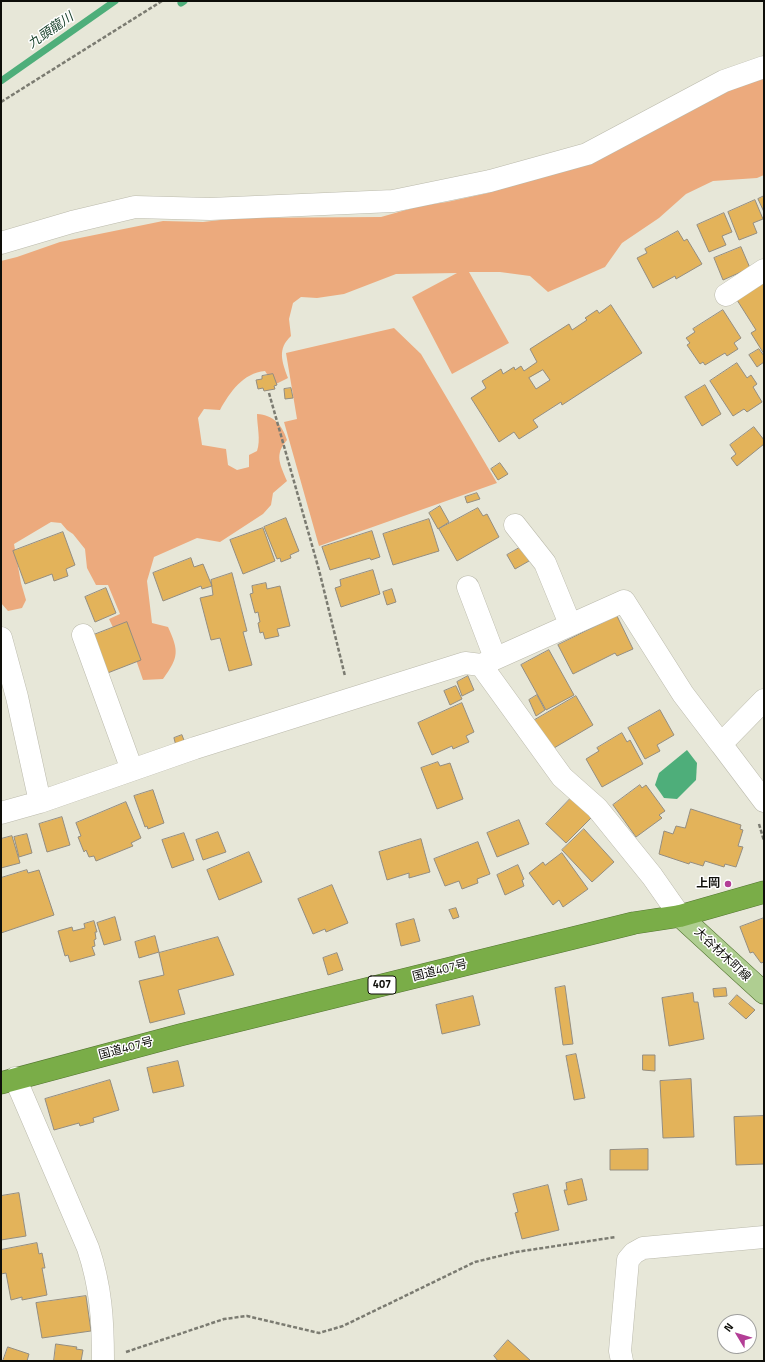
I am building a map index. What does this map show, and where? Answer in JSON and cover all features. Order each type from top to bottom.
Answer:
[{"type":"highway","name":"国道407号","points":[[8,1080],[180,1035],[634,923],[680,916],[764,892]]},
{"type":"main road","name":"大谷材木町線","points":[[680,916],[764,993]]},
{"type":"street","points":[[1,243],[72,222],[135,206],[210,209],[394,201],[490,181],[586,154],[724,81],[764,67]]},
{"type":"street","points":[[726,295],[764,270]]},
{"type":"street","points":[[515,525],[545,563],[570,624]]},
{"type":"street","points":[[468,587],[488,662],[562,777],[597,808],[652,876],[680,916]]},
{"type":"street","points":[[1,813],[40,802],[195,748],[465,663],[488,662],[624,601],[683,694],[721,744],[761,809]]},
{"type":"street","points":[[83,634],[132,770]]},
{"type":"street","points":[[1,638],[17,697],[40,802]]},
{"type":"street","points":[[721,744],[764,700]]},
{"type":"street","points":[[8,1080],[88,1248],[96,1270],[103,1317],[103,1360]]},
{"type":"street","points":[[622,1361],[620,1351],[628,1260],[634,1253],[643,1248],[764,1237]]},
{"type":"path","points":[[1,102],[162,1]]},
{"type":"path","points":[[268,393],[319,570],[351,700]]},
{"type":"path","points":[[761,809],[764,841]]},
{"type":"path","points":[[103,1360],[224,1319],[247,1316],[319,1333],[343,1326],[475,1262],[516,1252],[622,1236],[643,1248]]},
{"type":"shaded area","points":[[764,75],[764,175],[757,178],[713,181],[686,194],[659,218],[622,243],[605,267],[548,292],[530,276],[500,272],[469,272],[509,343],[452,374],[412,297],[457,273],[396,274],[344,294],[317,298],[301,297],[293,303],[289,319],[291,336],[282,351],[284,367],[288,378],[276,384],[271,380],[265,371],[250,375],[238,384],[220,410],[204,409],[198,418],[202,445],[226,449],[228,465],[237,470],[249,467],[249,455],[257,451],[259,438],[257,414],[268,416],[273,419],[280,425],[287,440],[279,455],[280,465],[287,481],[273,493],[271,505],[263,514],[220,542],[197,538],[154,557],[147,581],[152,623],[168,627],[174,642],[176,654],[172,665],[163,679],[143,680],[134,654],[119,640],[109,619],[120,614],[108,585],[96,585],[87,568],[85,549],[73,534],[61,523],[51,522],[14,544],[21,583],[26,600],[22,608],[8,611],[1,603],[1,261],[60,242],[163,221],[203,222],[237,218],[381,217],[420,206],[488,193]]},
{"type":"shaded area","points":[[394,328],[421,354],[497,483],[319,546],[284,422],[297,419],[286,353]]},
{"type":"shaded area","points":[[687,750],[697,763],[696,780],[677,799],[664,798],[655,785],[659,773]]},
{"type":"building","points":[[764,196],[764,212],[758,199]]},
{"type":"building","points":[[755,200],[763,219],[753,223],[757,233],[739,240],[728,212]]},
{"type":"building","points":[[724,213],[732,232],[722,236],[726,245],[709,252],[697,225]]},
{"type":"building","points":[[678,231],[684,241],[687,239],[702,264],[676,279],[675,276],[653,288],[637,258],[647,253],[645,249]]},
{"type":"building","points":[[741,247],[750,268],[723,280],[714,258]]},
{"type":"building","points":[[764,278],[764,354],[751,333],[756,330],[737,300]]},
{"type":"building","points":[[611,305],[642,353],[562,405],[561,402],[533,420],[538,427],[519,439],[514,432],[499,442],[471,398],[486,388],[482,381],[501,369],[503,374],[514,367],[515,370],[521,366],[524,371],[537,362],[530,349],[569,324],[572,330],[587,320],[585,318],[597,310],[599,313]],"holes":[[[543,370],[550,380],[536,389],[529,378]]]},
{"type":"building","points":[[723,310],[741,338],[734,343],[738,349],[727,356],[725,353],[705,365],[703,362],[700,364],[687,345],[690,343],[686,338],[695,332],[693,329]]},
{"type":"building","points":[[759,349],[764,356],[764,362],[757,367],[749,355]]},
{"type":"building","points":[[737,363],[747,378],[751,375],[757,384],[753,387],[762,402],[747,412],[744,409],[733,416],[710,381]]},
{"type":"building","points":[[273,374],[277,385],[274,386],[275,389],[264,391],[263,388],[258,389],[256,380],[262,379],[262,376]]},
{"type":"building","points":[[705,385],[721,414],[702,426],[685,397]]},
{"type":"building","points":[[291,388],[293,398],[285,399],[284,389]]},
{"type":"building","points":[[754,427],[764,440],[764,444],[737,466],[731,458],[736,454],[730,445]]},
{"type":"building","points":[[500,463],[508,474],[498,480],[491,469]]},
{"type":"building","points":[[477,493],[480,499],[467,503],[465,497]]},
{"type":"building","points":[[440,506],[449,522],[438,529],[429,513]]},
{"type":"building","points":[[478,508],[483,516],[487,514],[499,537],[457,561],[439,529]]},
{"type":"building","points":[[286,518],[299,551],[290,555],[291,558],[281,562],[280,558],[277,559],[264,527]]},
{"type":"building","points":[[429,519],[439,551],[393,565],[383,534]]},
{"type":"building","points":[[263,528],[275,561],[243,574],[230,540]]},
{"type":"building","points":[[372,531],[380,557],[371,560],[370,558],[330,570],[322,547]]},
{"type":"building","points":[[63,532],[75,565],[66,569],[68,576],[54,581],[52,574],[25,584],[13,551]]},
{"type":"building","points":[[521,547],[529,561],[515,569],[507,555]]},
{"type":"building","points":[[191,558],[194,567],[203,564],[212,586],[202,589],[201,586],[163,601],[153,573]]},
{"type":"building","points":[[373,570],[380,594],[341,607],[335,588],[341,586],[340,580]]},
{"type":"building","points":[[232,573],[247,631],[243,632],[252,665],[229,671],[220,638],[211,640],[200,598],[213,595],[211,580]]},
{"type":"building","points":[[266,583],[267,589],[280,586],[290,626],[277,629],[279,636],[265,639],[263,632],[260,633],[258,612],[255,613],[250,594],[253,593],[252,586]]},
{"type":"building","points":[[106,588],[116,613],[95,622],[85,597]]},
{"type":"building","points":[[392,589],[396,602],[387,605],[383,592]]},
{"type":"building","points":[[617,616],[633,649],[617,656],[615,653],[573,674],[558,645]]},
{"type":"building","points":[[127,622],[141,660],[105,674],[91,636]]},
{"type":"building","points":[[549,650],[574,695],[546,710],[521,665]]},
{"type":"building","points":[[468,676],[474,690],[462,696],[457,682]]},
{"type":"building","points":[[456,686],[462,699],[450,705],[444,691]]},
{"type":"building","points":[[537,695],[545,710],[536,716],[529,700]]},
{"type":"building","points":[[576,696],[593,725],[554,748],[533,721]]},
{"type":"building","points":[[462,703],[474,732],[466,736],[469,742],[453,749],[452,746],[432,755],[418,723]]},
{"type":"building","points":[[660,710],[674,735],[657,745],[660,751],[645,759],[628,728]]},
{"type":"building","points":[[622,733],[627,742],[630,740],[643,764],[602,787],[586,759],[599,751],[597,748]]},
{"type":"building","points":[[182,735],[185,743],[176,746],[174,738]]},
{"type":"building","points":[[438,762],[440,766],[450,763],[463,799],[437,809],[421,768]]},
{"type":"building","points":[[640,785],[642,788],[646,785],[665,811],[659,815],[662,818],[636,837],[613,805]]},
{"type":"building","points":[[153,790],[164,823],[148,829],[147,826],[145,827],[134,796]]},
{"type":"building","points":[[571,798],[592,817],[566,843],[546,824]]},
{"type":"building","points":[[126,802],[141,838],[131,843],[133,846],[96,861],[94,856],[89,857],[86,850],[84,852],[78,837],[81,836],[76,823]]},
{"type":"building","points":[[691,809],[741,825],[740,829],[743,830],[738,846],[743,847],[736,867],[725,864],[724,867],[705,861],[703,866],[690,862],[689,864],[659,854],[664,831],[673,834],[676,826],[685,828]]},
{"type":"building","points":[[62,817],[70,845],[47,852],[39,824]]},
{"type":"building","points":[[519,820],[529,844],[497,857],[487,833]]},
{"type":"building","points":[[584,829],[614,862],[592,882],[562,850]]},
{"type":"building","points":[[218,832],[226,852],[203,860],[196,840]]},
{"type":"building","points":[[184,833],[194,860],[172,868],[162,840]]},
{"type":"building","points":[[27,834],[32,853],[19,857],[14,837]]},
{"type":"building","points":[[12,836],[20,863],[1,868],[1,839]]},
{"type":"building","points":[[421,839],[430,872],[409,878],[409,873],[387,880],[379,852]]},
{"type":"building","points":[[478,842],[490,874],[477,879],[478,883],[462,889],[459,881],[445,886],[434,859]]},
{"type":"building","points":[[249,852],[262,882],[219,900],[207,870]]},
{"type":"building","points":[[562,853],[588,889],[563,907],[559,900],[553,905],[529,873],[543,862],[545,865]]},
{"type":"building","points":[[518,865],[524,879],[522,880],[524,886],[505,895],[497,875]]},
{"type":"building","points":[[27,870],[28,873],[39,870],[54,915],[1,933],[1,878]]},
{"type":"building","points":[[332,885],[348,923],[326,932],[325,929],[313,934],[298,899]]},
{"type":"building","points":[[456,908],[459,917],[453,919],[449,910]]},
{"type":"building","points":[[115,917],[121,940],[104,945],[97,923]]},
{"type":"building","points":[[764,918],[764,962],[761,963],[753,952],[750,953],[740,927]]},
{"type":"building","points":[[414,919],[420,941],[401,946],[396,924]]},
{"type":"building","points":[[94,921],[97,932],[95,932],[95,946],[92,947],[95,955],[70,962],[68,955],[65,956],[58,931],[72,927],[73,931],[85,928],[84,924]]},
{"type":"building","points":[[155,936],[159,952],[139,958],[135,942]]},
{"type":"building","points":[[218,937],[234,975],[178,990],[185,1014],[150,1023],[139,981],[164,975],[159,953]]},
{"type":"building","points":[[337,953],[343,970],[328,975],[323,958]]},
{"type":"building","points":[[565,986],[573,1044],[563,1045],[555,988]]},
{"type":"building","points":[[726,988],[727,996],[714,997],[713,989]]},
{"type":"building","points":[[693,993],[694,1002],[698,1002],[704,1039],[669,1046],[662,998]]},
{"type":"building","points":[[737,995],[755,1010],[746,1019],[729,1004]]},
{"type":"building","points":[[473,996],[480,1025],[442,1034],[436,1005]]},
{"type":"building","points":[[576,1054],[585,1098],[574,1100],[566,1056]]},
{"type":"building","points":[[643,1055],[655,1055],[655,1071],[643,1070]]},
{"type":"building","points":[[178,1061],[184,1086],[153,1093],[147,1068]]},
{"type":"building","points":[[691,1079],[694,1137],[663,1138],[660,1081]]},
{"type":"building","points":[[110,1080],[119,1110],[93,1118],[94,1122],[80,1126],[79,1123],[54,1130],[45,1099]]},
{"type":"building","points":[[764,1116],[764,1164],[736,1165],[734,1117]]},
{"type":"building","points":[[648,1149],[648,1170],[610,1170],[610,1150]]},
{"type":"building","points":[[582,1179],[587,1200],[568,1205],[564,1190],[567,1190],[566,1183]]},
{"type":"building","points":[[548,1185],[559,1230],[522,1239],[515,1213],[518,1212],[513,1194]]},
{"type":"building","points":[[19,1193],[26,1236],[1,1240],[1,1196]]},
{"type":"building","points":[[37,1243],[39,1254],[42,1253],[45,1268],[42,1268],[47,1295],[22,1300],[22,1297],[11,1300],[6,1273],[1,1274],[1,1250]]},
{"type":"building","points":[[86,1296],[91,1331],[42,1338],[36,1303]]},
{"type":"building","points":[[508,1340],[531,1361],[498,1361],[494,1356]]},
{"type":"building","points":[[56,1344],[77,1347],[76,1349],[83,1350],[81,1361],[54,1361]]},
{"type":"building","points":[[8,1347],[29,1354],[27,1361],[3,1361]]},
{"type":"waterway","name":"九頭龍川","points":[[1,81],[115,1]]},
{"type":"place","name":"上岡","points":[[728,884]]}]
